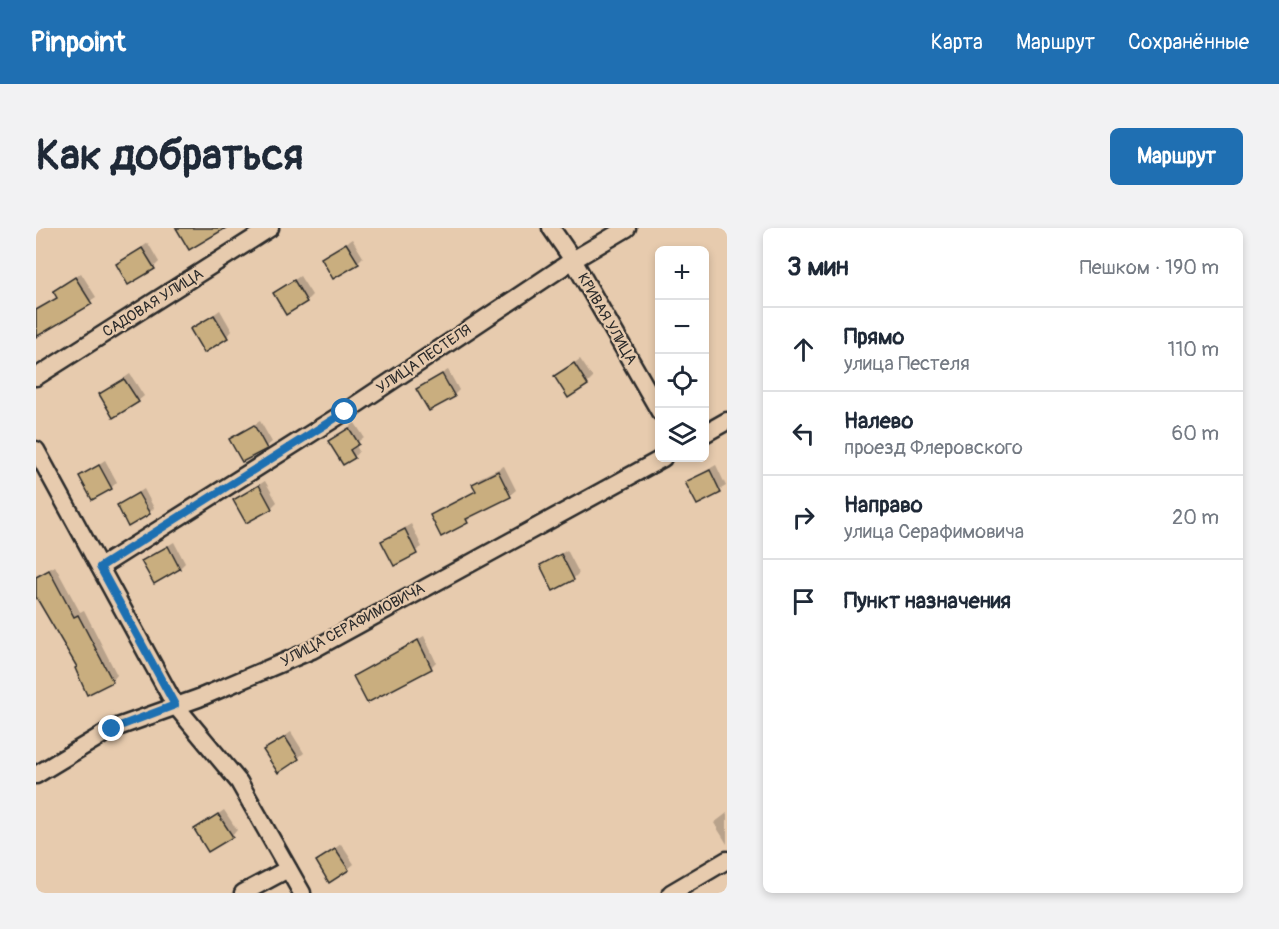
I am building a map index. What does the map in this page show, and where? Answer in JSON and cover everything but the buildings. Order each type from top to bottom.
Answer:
[{"type":"street","name":"САДОВАЯ УЛИЦА","points":[[36,377],[270,228]]},
{"type":"street","name":"КРИВАЯ УЛИЦА","points":[[551,228],[573,260],[658,408]]},
{"type":"street","name":"УЛИЦА ПЕСТЕЛЯ","points":[[100,567],[345,412],[573,260],[627,228]]},
{"type":"street","points":[[709,432],[727,421]]},
{"type":"street","points":[[36,450],[175,705],[239,782],[302,893]]},
{"type":"street","name":"УЛИЦА СЕРАФИМОВИЧА","points":[[36,775],[112,729],[199,698],[312,650],[656,462]]},
{"type":"street","points":[[670,893],[727,860]]},
{"type":"street","points":[[243,893],[288,869]]},
{"type":"route","points":[[112,729],[175,705],[100,567],[345,412]]}]
